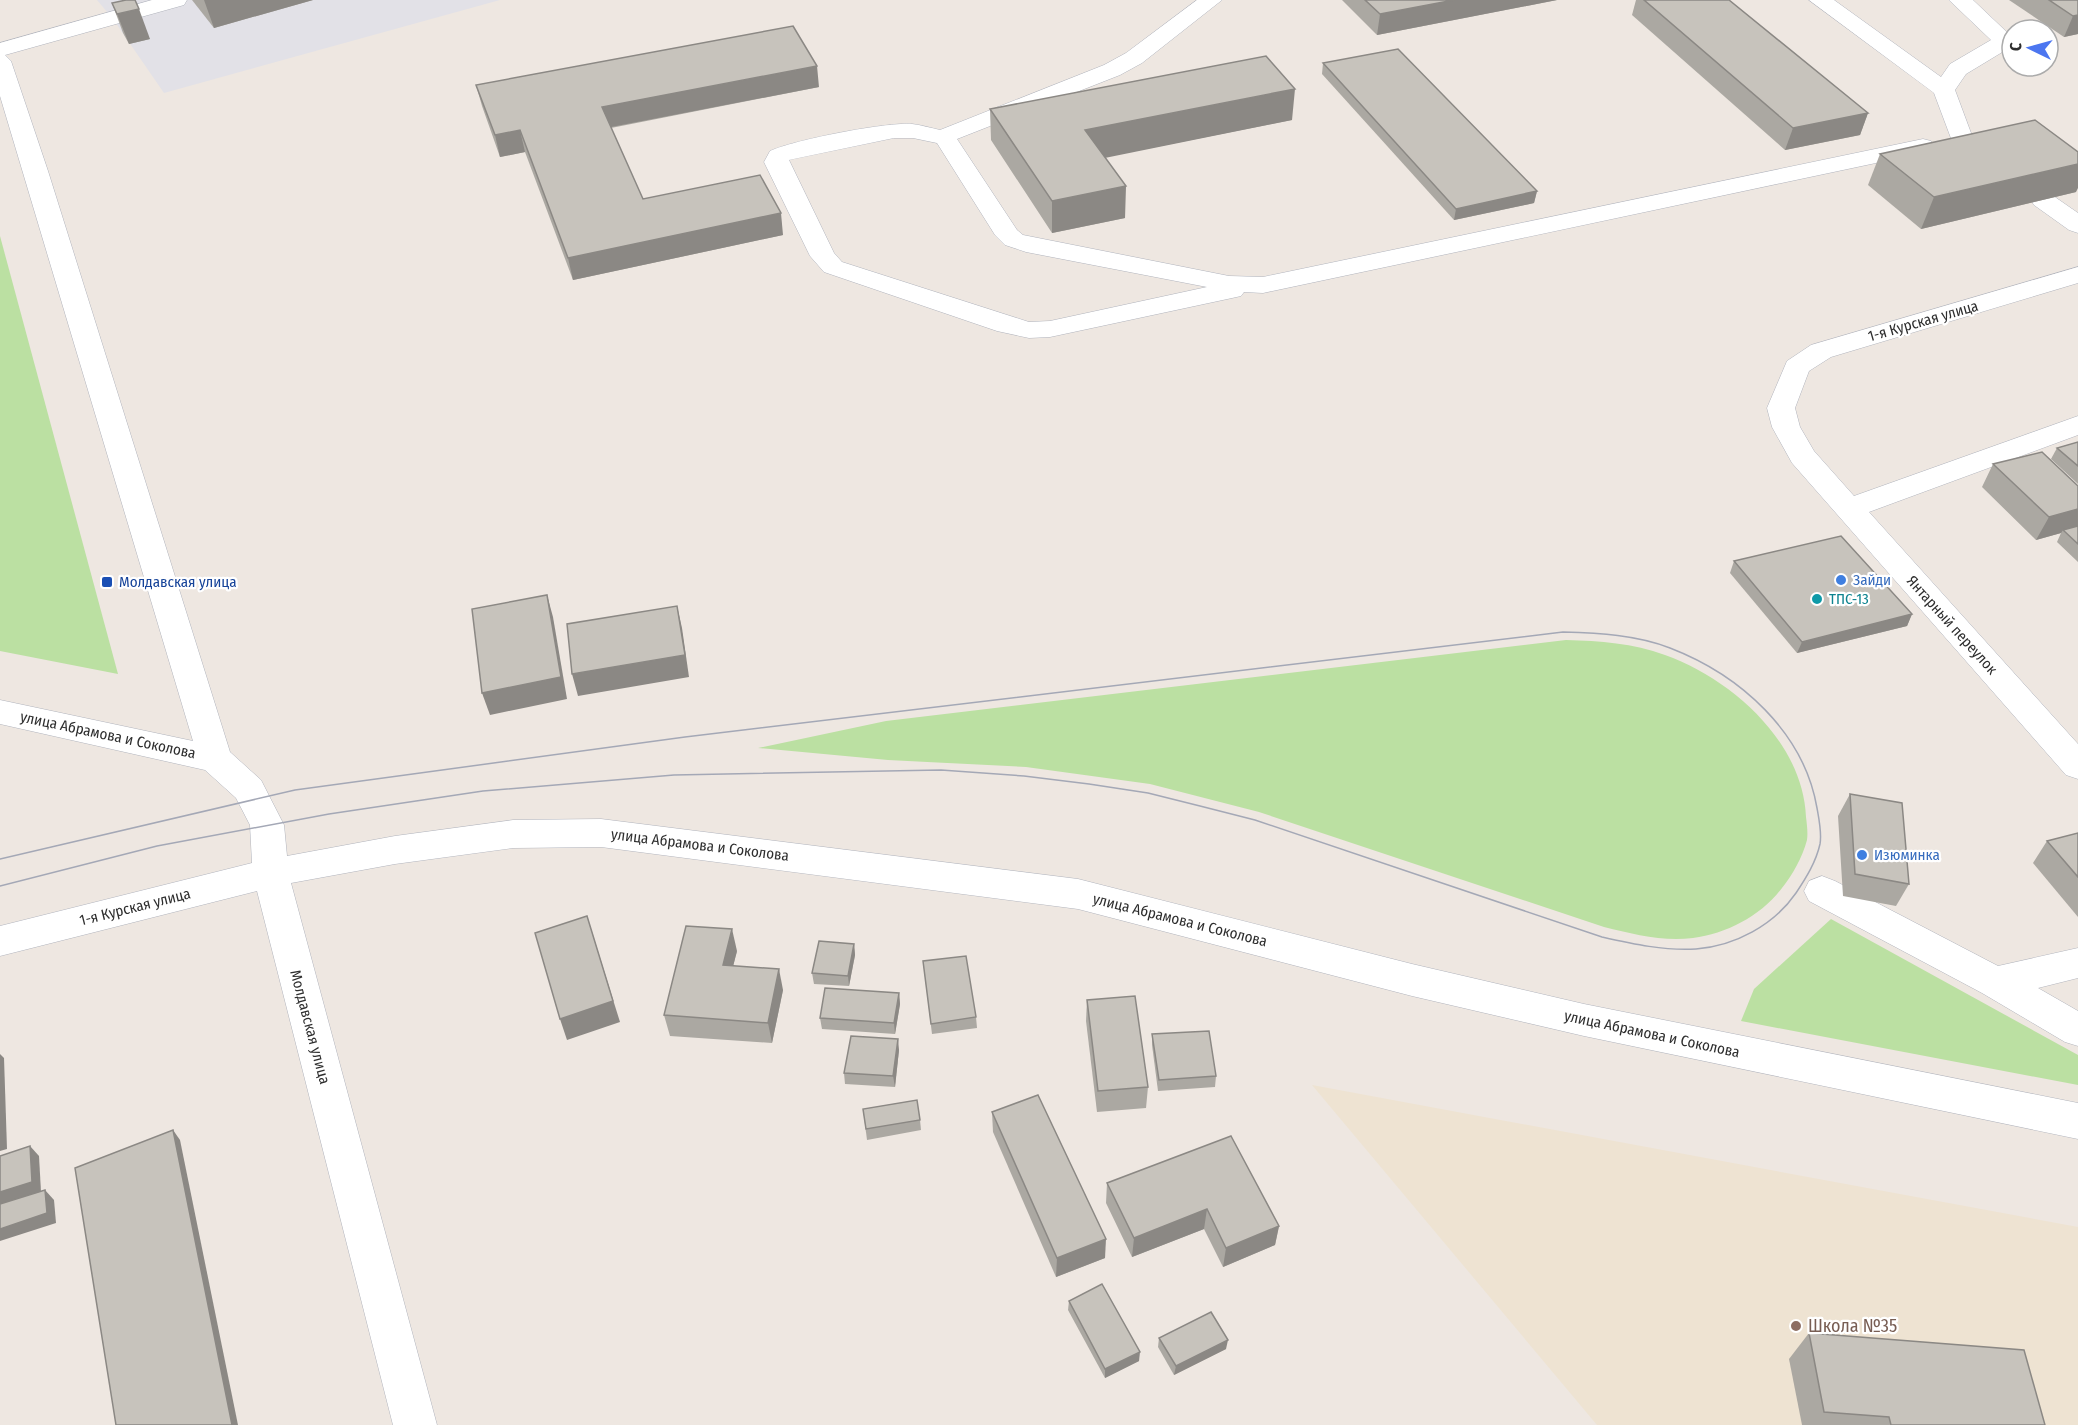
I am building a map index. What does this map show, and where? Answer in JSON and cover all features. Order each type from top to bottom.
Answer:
[{"type":"street","points":[[0,50],[176,0]]},
{"type":"street","points":[[945,138],[951,132],[1112,70],[1134,58],[1211,0]]},
{"type":"street","points":[[1820,0],[1944,90],[1963,138],[1988,158]]},
{"type":"street","points":[[1944,90],[1958,69],[2001,43],[2002,38],[1960,0]]},
{"type":"street","points":[[0,61],[36,171],[215,759]]},
{"type":"street","points":[[1248,286],[1014,240],[1008,235],[945,138],[913,131],[894,131],[789,151],[778,156],[776,162],[823,256],[833,267],[1006,325],[1029,330],[1050,329],[1963,138]]},
{"type":"street","points":[[2043,200],[2078,225]]},
{"type":"street","name":"1-я Курская улица","points":[[1786,391],[1797,367],[1821,351],[2078,275]]},
{"type":"street","name":"Янтарный переулок","points":[[1786,391],[1781,408],[1786,428],[1802,456],[2078,766]]},
{"type":"street","points":[[1848,509],[2078,425]]},
{"type":"street","name":"улица Абрамова и Соколова","points":[[0,711],[215,759]]},
{"type":"street","name":"Молдавская улица","points":[[215,759],[249,789],[267,825],[270,873],[415,1425]]},
{"type":"street","name":"улица Абрамова и Соколова","points":[[270,873],[395,850],[513,834],[602,833],[911,871],[1078,894],[1412,980],[1584,1020],[2078,1121]]},
{"type":"street","name":"1-я Курская улица","points":[[0,941],[270,873]]},
{"type":"street","points":[[1822,891],[1995,982],[2078,1030]]},
{"type":"street","points":[[1995,982],[2078,963]]},
{"type":"shaded area","points":[[97,0],[500,0],[164,93],[113,19]]},
{"type":"shaded area","name":"Школа №35","points":[[1312,1085],[2078,1227],[2078,1425],[1597,1425]]},
{"type":"green space","points":[[0,236],[118,674],[0,651]]},
{"type":"green space","points":[[1566,640],[1629,645],[1665,655],[1690,666],[1715,680],[1738,697],[1760,717],[1778,739],[1792,763],[1802,789],[1807,840],[1800,859],[1786,883],[1774,898],[1754,915],[1731,928],[1706,936],[1682,939],[1648,937],[1604,927],[1259,812],[1150,784],[1026,767],[888,760],[758,748],[886,721]]},
{"type":"green space","points":[[1831,919],[2078,1055],[2078,1085],[1741,1021],[1754,989]]},
{"type":"building","points":[[135,0],[139,9],[117,14],[112,3]]},
{"type":"building","points":[[1365,0],[1454,0],[1380,14]]},
{"type":"building","points":[[1644,0],[1729,0],[1868,113],[1793,128]]},
{"type":"building","points":[[2049,0],[2078,0],[2078,15],[2073,16]]},
{"type":"building","points":[[793,26],[817,66],[602,107],[643,199],[760,175],[781,213],[568,258],[520,130],[495,135],[476,85]]},
{"type":"building","points":[[1398,49],[1537,191],[1456,209],[1323,63]]},
{"type":"building","points":[[1266,56],[1295,89],[1085,130],[1126,186],[1052,201],[990,109]]},
{"type":"building","points":[[2035,120],[2078,152],[2078,164],[1934,197],[1880,154]]},
{"type":"building","points":[[2078,442],[2078,466],[2057,448]]},
{"type":"building","points":[[2042,452],[2078,486],[2078,509],[2049,517],[1993,464]]},
{"type":"building","points":[[2078,526],[2078,544],[2063,530]]},
{"type":"building","name":"ТПС-13","points":[[1841,536],[1912,614],[1802,642],[1734,561]]},
{"type":"building","points":[[547,595],[561,677],[482,693],[472,609]]},
{"type":"building","points":[[677,606],[685,655],[572,674],[567,624]]},
{"type":"building","points":[[1850,794],[1902,803],[1909,884],[1855,874]]},
{"type":"building","points":[[2078,833],[2078,877],[2047,841]]},
{"type":"building","points":[[587,916],[613,1001],[560,1019],[535,933]]},
{"type":"building","points":[[686,926],[732,929],[723,965],[779,969],[768,1023],[664,1015]]},
{"type":"building","points":[[819,941],[854,944],[848,976],[812,973]]},
{"type":"building","points":[[966,956],[976,1017],[931,1024],[923,961]]},
{"type":"building","points":[[825,988],[899,993],[894,1023],[820,1018]]},
{"type":"building","points":[[1135,996],[1148,1087],[1098,1091],[1087,1000]]},
{"type":"building","points":[[1209,1031],[1216,1076],[1159,1080],[1152,1034]]},
{"type":"building","points":[[851,1036],[898,1039],[893,1076],[844,1073]]},
{"type":"building","points":[[1038,1095],[1106,1239],[1057,1258],[992,1112]]},
{"type":"building","points":[[917,1100],[920,1120],[866,1129],[863,1109]]},
{"type":"building","points":[[173,1130],[232,1425],[116,1425],[75,1168]]},
{"type":"building","points":[[1231,1136],[1279,1226],[1226,1248],[1207,1209],[1134,1238],[1107,1183]]},
{"type":"building","points":[[30,1146],[32,1182],[0,1192],[0,1156]]},
{"type":"building","points":[[45,1190],[47,1213],[0,1229],[0,1204]]},
{"type":"building","points":[[1102,1284],[1140,1352],[1105,1369],[1069,1301]]},
{"type":"building","points":[[1211,1312],[1228,1340],[1176,1366],[1159,1338]]},
{"type":"building","points":[[1809,1333],[2024,1350],[2045,1425],[1891,1425],[1889,1417],[1824,1412]]},
{"type":"tram line","points":[[0,859],[295,790],[685,737],[1563,632],[1618,636],[1644,640],[1670,648],[1721,674],[1744,690],[1783,731],[1798,755],[1810,780],[1821,835],[1818,851],[1807,876],[1777,915],[1739,938],[1696,949],[1649,946],[1602,937],[1255,820],[1148,793],[1024,776],[941,770],[674,775],[483,791],[329,814],[157,846],[0,886]]},
{"type":"place","name":"Зайди","points":[[1841,580]]},
{"type":"place","name":"Молдавская улица","points":[[107,582]]},
{"type":"place","name":"ТПС-13","points":[[1817,599]]},
{"type":"place","name":"Изюминка","points":[[1862,855]]},
{"type":"place","name":"Школа №35","points":[[1796,1326]]}]
